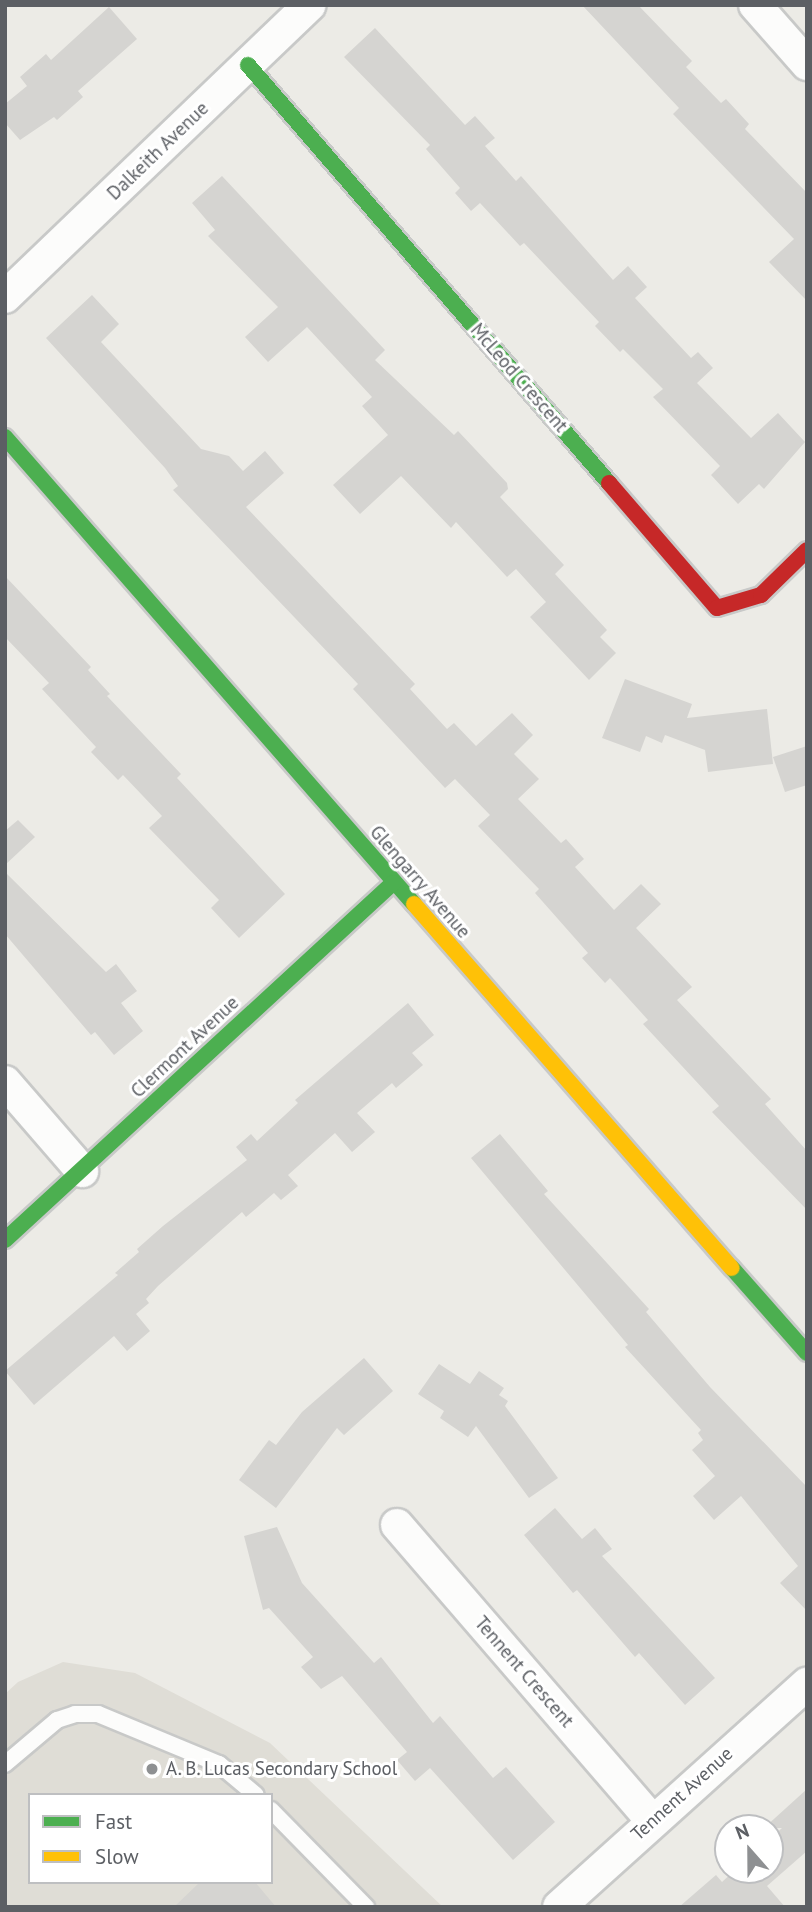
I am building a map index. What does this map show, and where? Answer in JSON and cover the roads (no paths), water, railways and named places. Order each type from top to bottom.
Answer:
[{"type":"street","name":"Dalkeith Avenue","points":[[5,297],[310,5]]},
{"type":"street","points":[[755,5],[807,64]]},
{"type":"street","name":"McLeod Crescent","points":[[248,65],[717,608],[761,595],[807,550]]},
{"type":"street","name":"Glengarry Avenue","points":[[5,437],[807,1353]]},
{"type":"street","name":"Clermont Avenue","points":[[5,1240],[393,883]]},
{"type":"street","points":[[5,1083],[82,1171]]},
{"type":"street","name":"Tennent Crescent","points":[[397,1524],[652,1820]]},
{"type":"street","name":"Tennent Avenue","points":[[559,1907],[652,1820],[807,1684]]},
{"type":"lane","points":[[5,1764],[57,1720],[75,1714],[97,1714],[219,1764],[254,1793]]},
{"type":"lane","points":[[273,1812],[366,1907]]},
{"type":"place","name":"A. B. Lucas Secondary School","points":[[152,1769]]}]
